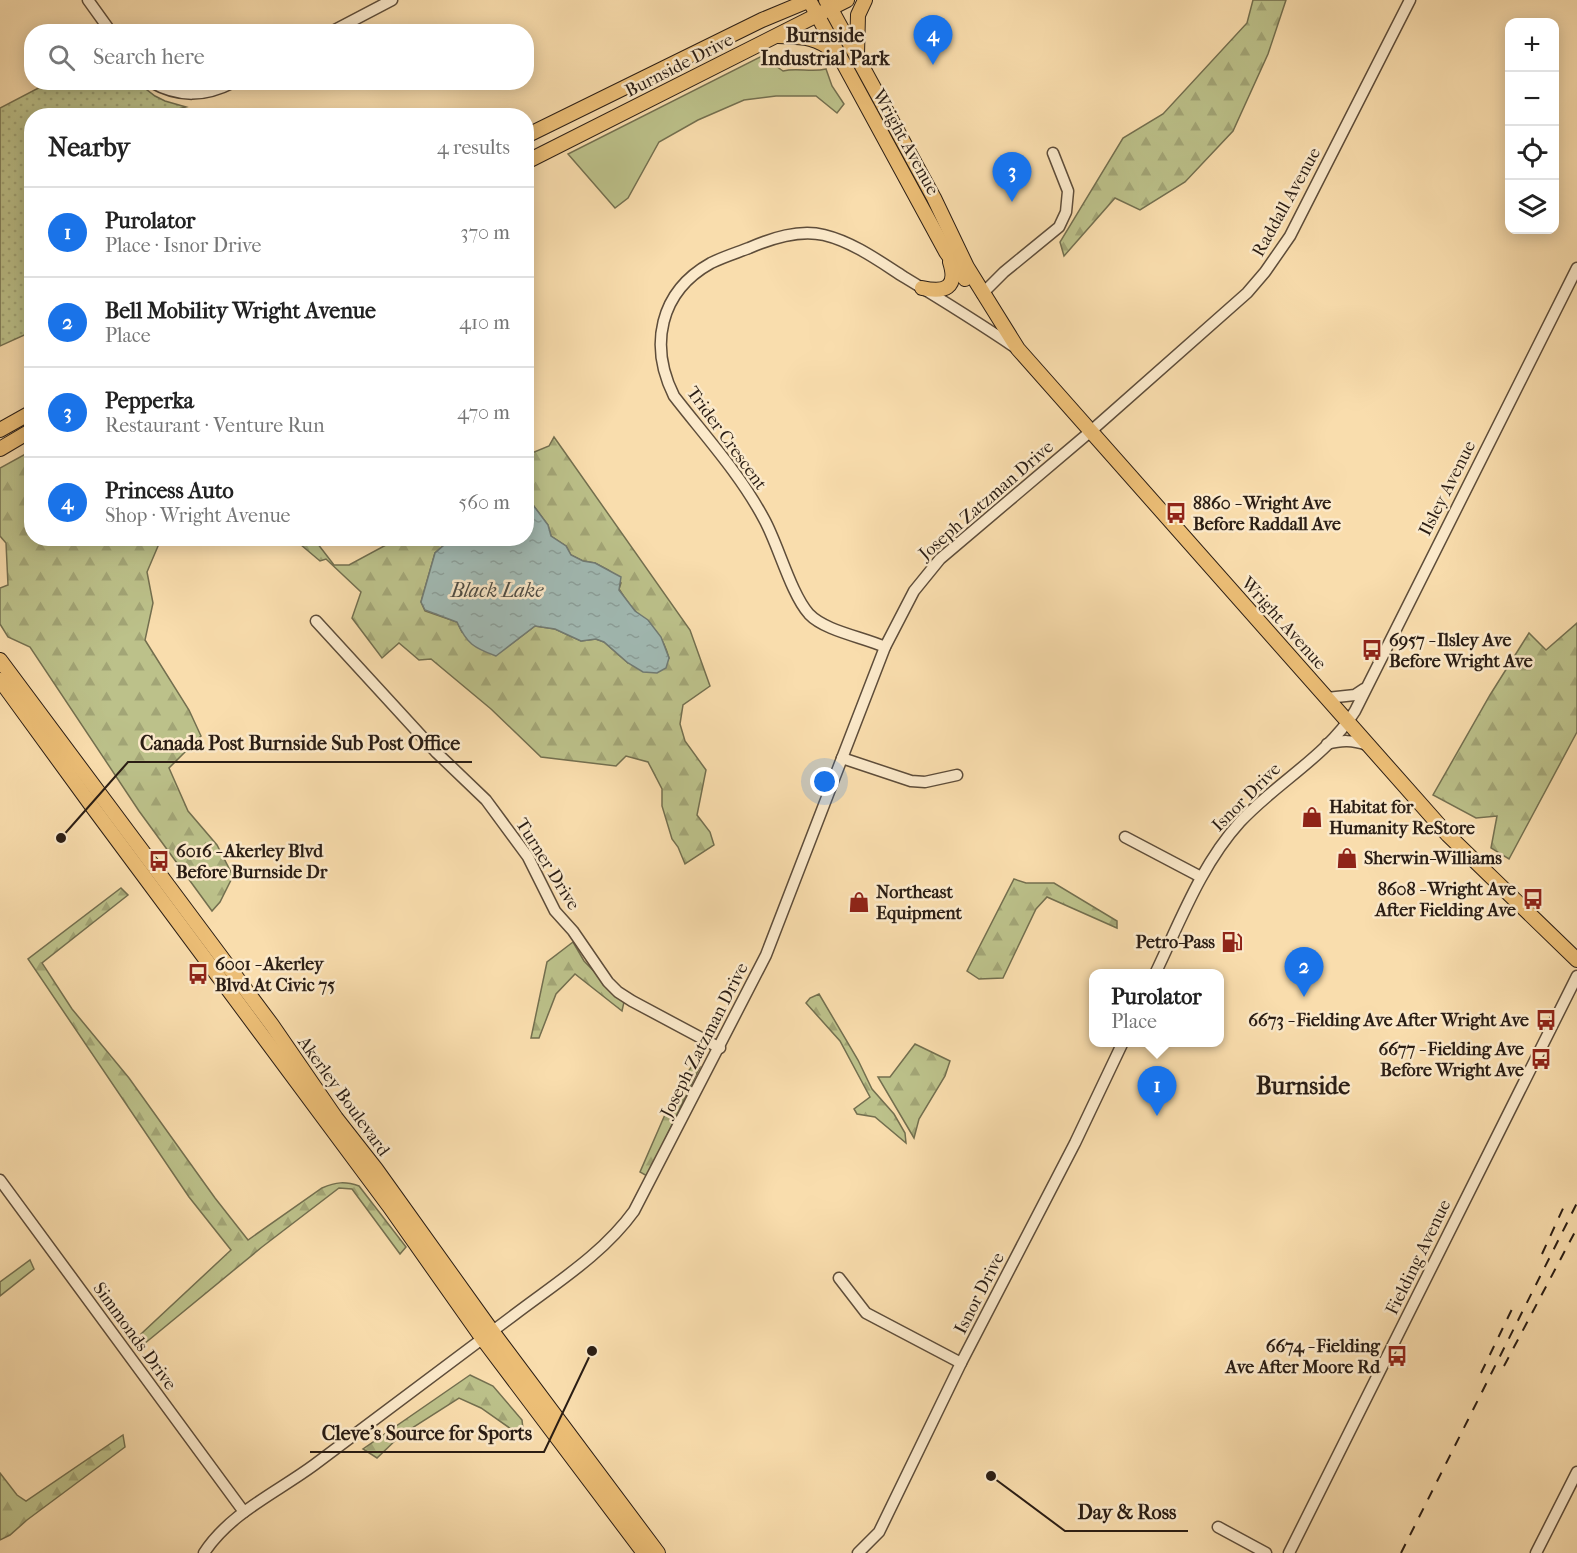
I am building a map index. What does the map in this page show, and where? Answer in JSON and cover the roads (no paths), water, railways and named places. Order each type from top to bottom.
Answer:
[{"type":"main road","points":[[762,21],[782,0]]},
{"type":"main road","name":"Burnside Drive","points":[[534,132],[809,0]]},
{"type":"main road","name":"Wright Avenue","points":[[809,0],[946,252],[971,289],[982,294]]},
{"type":"main road","name":"Burnside Drive","points":[[534,158],[817,15],[828,4],[847,0]]},
{"type":"main road","points":[[857,56],[858,15],[865,0]]},
{"type":"main road","name":"Wright Avenue","points":[[828,4],[934,198],[982,294],[1018,349],[1448,835],[1577,960]]},
{"type":"main road","points":[[776,36],[812,37],[837,54]]},
{"type":"main road","points":[[912,190],[925,198],[934,198]]},
{"type":"main road","points":[[922,288],[937,291],[951,283],[953,274],[946,252]]},
{"type":"main road","points":[[0,430],[24,416]]},
{"type":"main road","points":[[0,448],[24,434]]},
{"type":"main road","name":"Akerley Boulevard","points":[[0,660],[272,1025],[336,1118],[376,1169],[487,1335],[644,1553]]},
{"type":"main road","name":"Akerley Boulevard","points":[[0,680],[93,809],[487,1335],[658,1553]]},
{"type":"street","points":[[88,0],[105,24]]},
{"type":"street","points":[[346,24],[392,0]]},
{"type":"street","name":"Raddall Avenue","points":[[1090,431],[1247,293],[1266,272],[1290,236],[1410,0]]},
{"type":"street","points":[[168,90],[177,94],[195,96],[212,90]]},
{"type":"street","points":[[982,294],[1004,272],[1059,227],[1066,212],[1068,191],[1053,153]]},
{"type":"street","name":"Trider Crescent","points":[[885,647],[820,622],[809,614],[796,593],[765,520],[752,499],[675,396],[665,375],[660,345],[662,328],[671,302],[685,282],[711,263],[760,243],[794,234],[822,234],[861,250],[1018,349]]},
{"type":"street","name":"Ilsley Avenue","points":[[1347,723],[1577,268]]},
{"type":"street","name":"Joseph Zatzman Drive","points":[[204,1553],[216,1537],[244,1512],[315,1464],[487,1335],[603,1247],[620,1230],[634,1211],[766,955],[885,647],[914,591],[940,559],[1090,431]]},
{"type":"street","name":"Turner Drive","points":[[316,621],[438,753],[486,800],[528,857],[555,912],[573,931],[608,982],[632,1001],[720,1047]]},
{"type":"street","points":[[1327,698],[1355,695],[1367,687]]},
{"type":"street","name":"Isnor Drive","points":[[1157,969],[1201,877],[1222,842],[1241,820],[1327,744],[1347,723]]},
{"type":"street","points":[[1327,744],[1341,740],[1367,745]]},
{"type":"street","points":[[842,758],[911,781],[926,782],[957,774]]},
{"type":"street","points":[[1125,837],[1201,877]]},
{"type":"street","name":"Fielding Avenue","points":[[1288,1553],[1577,976]]},
{"type":"street","name":"Isnor Drive","points":[[858,1553],[879,1532],[961,1363],[1075,1143],[1121,1047]]},
{"type":"street","name":"Simmonds Drive","points":[[0,1180],[244,1512]]},
{"type":"street","points":[[839,1278],[866,1313],[961,1363]]},
{"type":"street","points":[[1536,1553],[1577,1472]]},
{"type":"street","points":[[1218,1527],[1266,1553]]},
{"type":"water","name":"Black Lake","points":[[534,506],[548,525],[551,536],[566,546],[571,555],[583,561],[595,563],[621,577],[619,590],[635,611],[648,620],[661,637],[669,658],[666,668],[657,673],[643,672],[628,663],[604,642],[596,639],[581,641],[555,629],[535,626],[496,656],[482,650],[472,644],[457,622],[425,610],[421,602],[435,553],[443,546],[534,546]]},
{"type":"railway","points":[[1542,1254],[1566,1202]]},
{"type":"railway","points":[[1401,1553],[1577,1203]]},
{"type":"railway","points":[[1504,1366],[1577,1228]]},
{"type":"railway","points":[[1481,1373],[1514,1305]]},
{"type":"place","name":"Princess Auto","points":[[933,65]]},
{"type":"place","name":"Pepperka","points":[[1012,202]]},
{"type":"place","name":"8860 - Wright Ave Before Raddall Ave","points":[[1176,513]]},
{"type":"place","name":"6957 - Ilsley Ave Before Wright Ave","points":[[1372,650]]},
{"type":"place","name":"Habitat for Humanity ReStore","points":[[1312,817]]},
{"type":"place","name":"Canada Post Burnside Sub Post Office","points":[[61,838]]},
{"type":"place","name":"Sherwin-Williams","points":[[1347,858]]},
{"type":"place","name":"6016 - Akerley Blvd Before Burnside Dr","points":[[159,861]]},
{"type":"place","name":"8608 - Wright Ave After Fielding Ave","points":[[1533,899]]},
{"type":"place","name":"Northeast Equipment","points":[[859,902]]},
{"type":"place","name":"Petro-Pass","points":[[1232,942]]},
{"type":"place","name":"6001 - Akerley Blvd At Civic 75","points":[[198,974]]},
{"type":"place","name":"Bell Mobility Wright Avenue","points":[[1304,997]]},
{"type":"place","name":"6673 - Fielding Ave After Wright Ave","points":[[1546,1020]]},
{"type":"place","name":"6677 - Fielding Ave Before Wright Ave","points":[[1541,1059]]},
{"type":"place","name":"Purolator","points":[[1157,1116]]},
{"type":"place","name":"Cleve's Source for Sports","points":[[592,1351]]},
{"type":"place","name":"6674 - Fielding Ave After Moore Rd","points":[[1397,1356]]},
{"type":"place","name":"Day & Ross","points":[[991,1476]]},
{"type":"district","name":"Burnside Industrial Park","points":[[825,46]]},
{"type":"district","name":"Burnside","points":[[1303,1086]]}]
